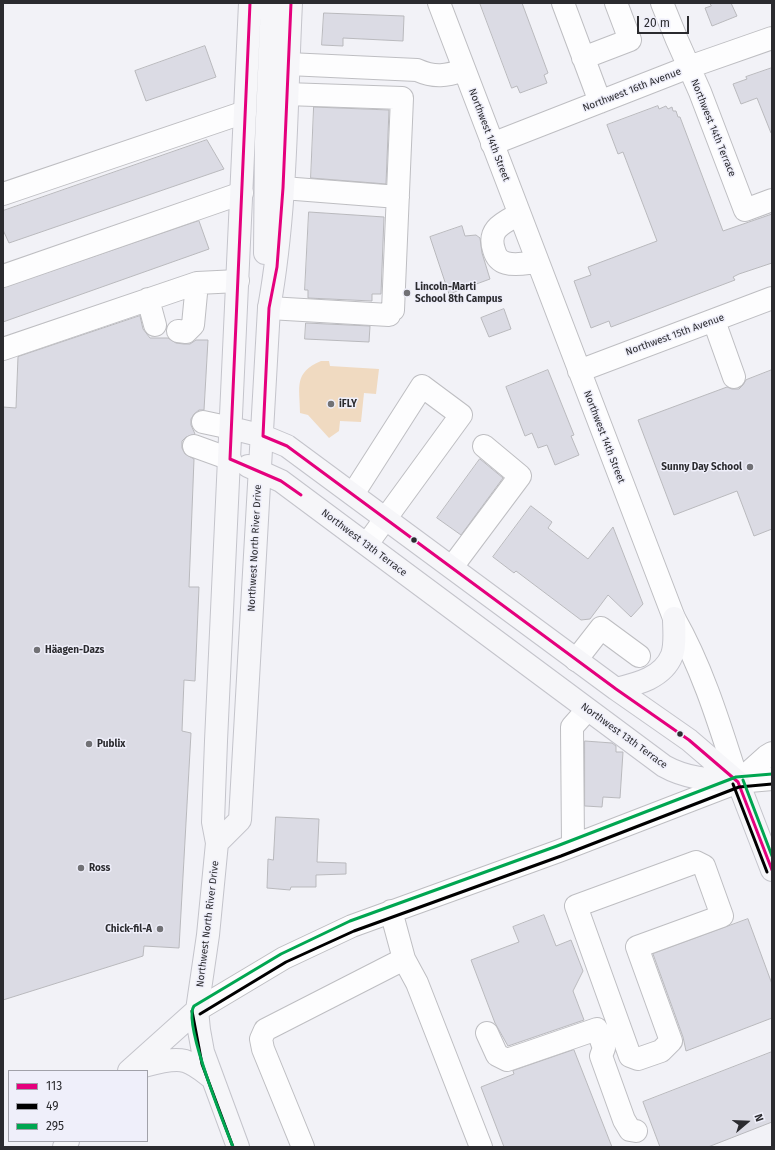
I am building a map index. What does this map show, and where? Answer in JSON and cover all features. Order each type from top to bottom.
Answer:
[{"type":"main road","name":"Northwest North River Drive","points":[[238,1147],[212,1078],[201,1041],[197,1010],[208,935],[217,843],[213,822],[250,3]]},
{"type":"main road","points":[[269,308],[264,220],[266,127],[272,3]]},
{"type":"main road","name":"Northwest North River Drive","points":[[217,843],[240,820],[263,436],[269,308],[277,267],[283,188],[291,3]]},
{"type":"main road","points":[[231,428],[263,436],[287,446],[576,660],[689,740],[738,782]]},
{"type":"main road","name":"Northwest 13th Terrace","points":[[230,459],[281,481],[587,710],[673,771],[700,779],[738,782]]},
{"type":"main road","points":[[616,689],[646,681],[663,668],[672,654],[674,618]]},
{"type":"main road","name":"Northwest 14th Street","points":[[738,782],[772,870]]},
{"type":"main road","points":[[130,1070],[197,1010]]},
{"type":"main road","points":[[130,1070],[170,1061],[184,1061],[193,1064],[212,1078]]},
{"type":"street","name":"Northwest 14th Street","points":[[438,3],[674,618],[689,645],[718,721],[738,782]]},
{"type":"street","points":[[563,3],[600,102]]},
{"type":"street","points":[[583,58],[630,40],[616,3]]},
{"type":"street","name":"Northwest 14th Terrace","points":[[662,3],[700,92],[745,210],[772,200]]},
{"type":"street","name":"Northwest 16th Avenue","points":[[492,144],[689,67],[772,38]]},
{"type":"street","points":[[288,64],[418,70],[427,74],[446,76],[464,70]]},
{"type":"street","points":[[269,308],[391,312],[402,98],[286,94]]},
{"type":"street","points":[[3,194],[245,112]]},
{"type":"street","points":[[283,188],[398,197]]},
{"type":"street","points":[[3,276],[242,193]]},
{"type":"street","points":[[519,214],[504,222],[493,234],[491,239],[495,255],[500,261],[507,264],[537,262]]},
{"type":"street","points":[[3,349],[197,283],[238,281]]},
{"type":"street","points":[[178,331],[186,332],[193,325],[197,283]]},
{"type":"street","name":"Northwest 15th Avenue","points":[[579,371],[772,298]]},
{"type":"street","points":[[148,300],[155,325]]},
{"type":"street","points":[[714,321],[734,377]]},
{"type":"street","points":[[353,494],[422,386],[461,415],[366,544]]},
{"type":"street","points":[[203,422],[231,428]]},
{"type":"street","points":[[194,446],[210,450],[230,459]]},
{"type":"street","points":[[452,567],[520,476],[484,446]]},
{"type":"street","points":[[576,660],[601,628],[639,656]]},
{"type":"street","points":[[573,844],[572,727],[587,710]]},
{"type":"street","points":[[738,782],[767,756],[772,754]]},
{"type":"street","points":[[197,1010],[240,983],[301,949],[336,933],[391,911],[559,851],[573,844],[738,782],[772,779]]},
{"type":"street","points":[[696,862],[704,866],[722,916],[637,947],[671,1041],[661,1051],[638,1059],[630,1056],[617,1021],[576,906],[696,862]]},
{"type":"street","points":[[391,911],[404,959],[417,983],[480,1147]]},
{"type":"street","points":[[303,1147],[261,1039],[265,1030],[404,959]]},
{"type":"street","points":[[487,1032],[497,1055],[507,1060],[600,1038],[617,1021]]},
{"type":"street","points":[[600,1038],[611,1051],[619,1069],[639,1127],[639,1139]]},
{"type":"shaded area","name":"iFLY","points":[[321,361],[329,361],[330,366],[379,369],[376,394],[364,393],[361,422],[340,421],[339,431],[329,438],[308,415],[300,413],[299,388],[302,376],[312,366]]},
{"type":"building","points":[[480,3],[522,3],[548,73],[544,75],[547,83],[520,93],[517,86],[512,88]]},
{"type":"building","points":[[710,3],[731,3],[737,16],[712,26],[705,8],[711,6]]},
{"type":"building","points":[[324,13],[404,16],[403,41],[343,38],[343,46],[322,45]]},
{"type":"building","points":[[205,46],[216,77],[146,101],[135,71]]},
{"type":"building","points":[[772,68],[771,133],[757,98],[741,104],[733,84],[747,79],[746,77]]},
{"type":"building","points":[[658,106],[659,109],[666,106],[668,109],[672,107],[673,111],[676,111],[678,117],[680,117],[723,231],[772,214],[772,263],[739,274],[733,277],[735,280],[611,327],[609,321],[591,328],[574,281],[591,275],[588,267],[657,241],[623,152],[618,154],[607,125]]},
{"type":"building","points":[[314,107],[389,110],[386,184],[311,178]]},
{"type":"building","points":[[207,140],[224,169],[9,243],[3,230],[3,211]]},
{"type":"building","points":[[309,212],[384,217],[381,294],[372,294],[372,301],[308,298],[308,290],[305,290]]},
{"type":"building","points":[[199,221],[209,249],[3,322],[3,288]]},
{"type":"building","points":[[462,226],[465,236],[476,235],[480,238],[482,253],[490,279],[449,294],[430,237]]},
{"type":"building","points":[[504,309],[511,329],[489,337],[481,318]]},
{"type":"building","points":[[140,316],[143,329],[150,338],[168,338],[176,343],[184,344],[190,344],[196,340],[208,340],[204,410],[199,410],[191,419],[191,425],[195,434],[186,437],[182,441],[182,448],[185,454],[194,459],[189,587],[199,587],[195,681],[184,680],[182,731],[191,733],[179,948],[144,946],[143,956],[3,1000],[3,407],[16,408],[18,357]]},
{"type":"building","points":[[306,323],[370,326],[369,342],[305,339]]},
{"type":"building","points":[[548,370],[574,435],[571,436],[579,455],[555,465],[547,445],[538,448],[532,433],[525,436],[506,387]]},
{"type":"building","points":[[772,370],[772,529],[754,536],[737,491],[674,515],[638,420],[727,387],[739,389],[746,380]]},
{"type":"building","points":[[480,459],[503,478],[461,535],[437,518]]},
{"type":"building","points":[[531,506],[552,522],[548,528],[588,559],[613,527],[643,604],[631,617],[608,595],[590,619],[581,620],[516,571],[514,573],[493,557]]},
{"type":"building","points":[[585,741],[612,743],[616,746],[616,752],[623,752],[620,798],[603,797],[602,807],[585,806]]},
{"type":"building","points":[[276,817],[319,819],[317,862],[346,863],[346,874],[316,875],[316,887],[291,887],[290,890],[267,888],[268,859],[273,860]]},
{"type":"building","points":[[544,915],[556,946],[571,940],[583,971],[573,991],[584,1020],[508,1046],[495,1023],[471,960],[519,942],[513,927]]},
{"type":"building","points":[[748,919],[772,984],[772,1018],[686,1051],[683,1037],[653,954]]},
{"type":"building","points":[[574,1050],[612,1147],[504,1147],[481,1087],[514,1074],[513,1071]]},
{"type":"building","points":[[772,1052],[772,1122],[708,1147],[660,1147],[643,1102]]},
{"type":"transit line","name":"113","points":[[250,3],[230,459],[281,481],[301,495]]},
{"type":"transit line","name":"113","points":[[291,3],[283,188],[277,267],[269,308],[263,436],[287,446],[616,689],[689,740],[738,782],[772,870]]},
{"type":"transit line","name":"295","points":[[233,1147],[199,1052],[192,1016],[194,1006],[281,954],[350,921],[557,846],[736,777],[772,774]]},
{"type":"transit line","name":"295","points":[[743,780],[772,856]]},
{"type":"transit line","name":"49","points":[[733,784],[767,872]]},
{"type":"transit line","name":"49","points":[[200,1014],[286,962],[354,931],[561,856],[739,787],[772,784]]},
{"type":"transit line","name":"49","points":[[192,1011],[202,1064],[233,1147]]},
{"type":"place","name":"Lincoln-Marti School 8th Campus","points":[[407,293]]},
{"type":"place","name":"iFLY","points":[[331,404]]},
{"type":"place","name":"Sunny Day School","points":[[750,467]]},
{"type":"place","name":"Häagen-Dazs","points":[[37,650]]},
{"type":"place","name":"Publix","points":[[89,744]]},
{"type":"place","name":"Ross","points":[[81,868]]},
{"type":"place","name":"Chick-fil-A","points":[[160,929]]}]
